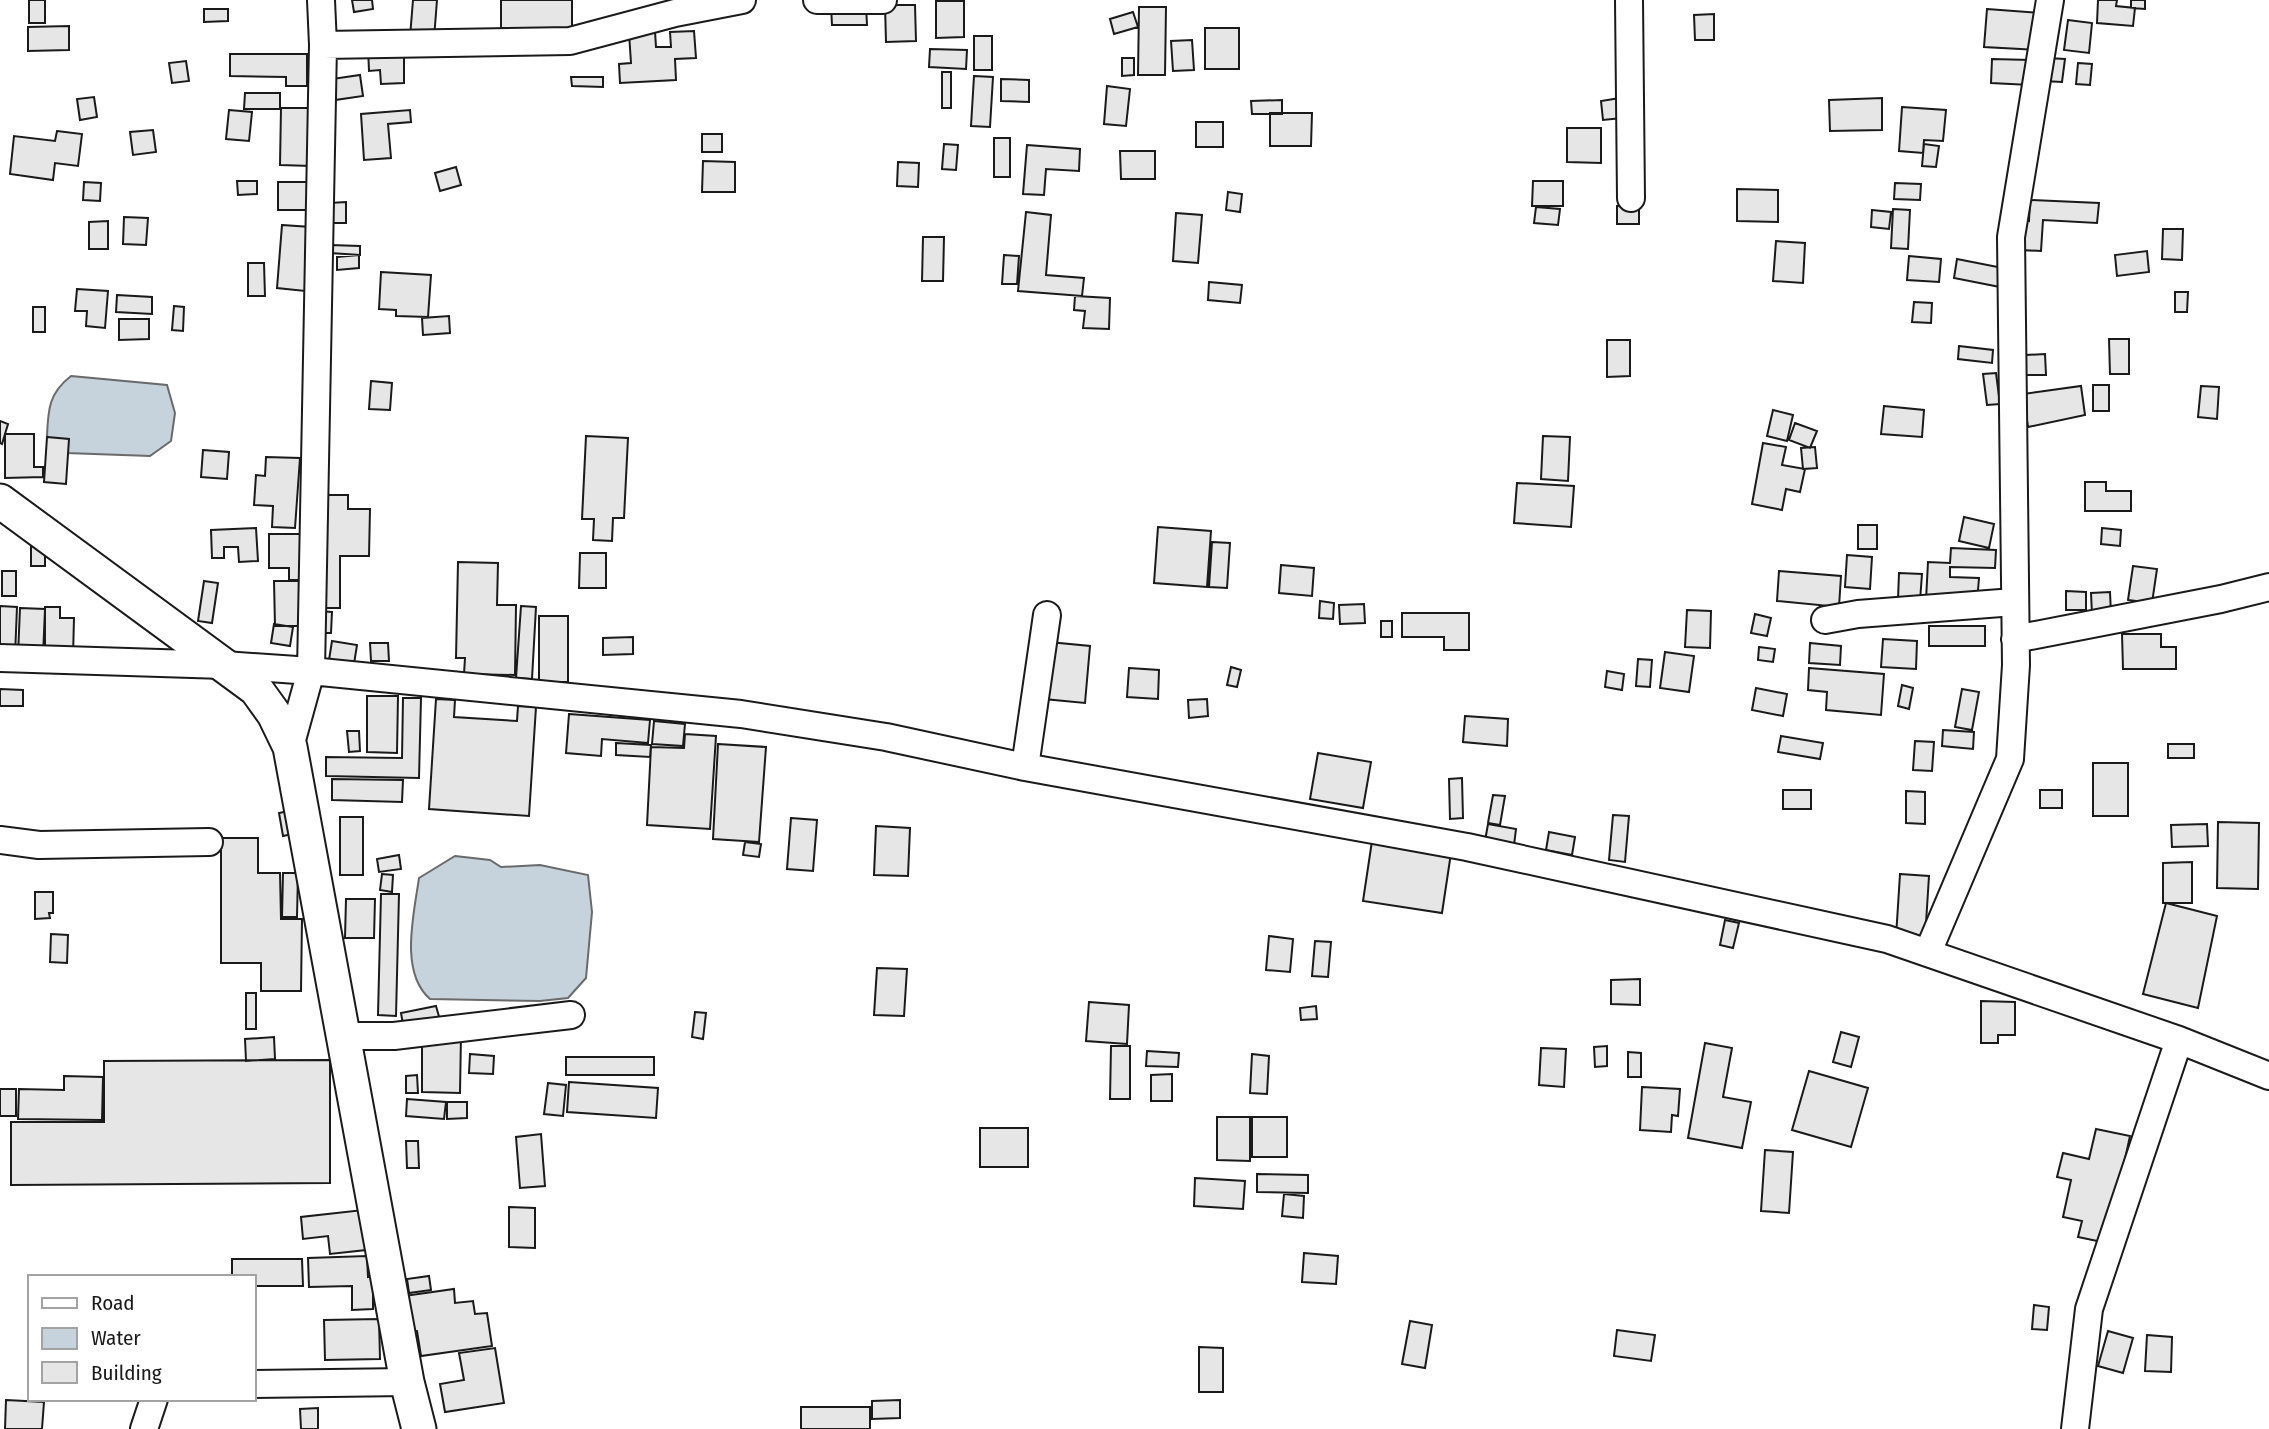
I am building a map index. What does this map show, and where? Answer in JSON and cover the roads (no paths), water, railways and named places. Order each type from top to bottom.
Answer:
[{"type":"main road","points":[[0,500],[256,689],[274,714],[290,747],[407,1382],[419,1429]]},
{"type":"street","points":[[290,747],[311,671],[323,45],[321,0]]},
{"type":"street","points":[[323,45],[570,41],[675,13],[742,0]]},
{"type":"street","points":[[817,0],[883,0]]},
{"type":"street","points":[[1629,0],[1631,198]]},
{"type":"street","points":[[1928,952],[2010,759],[2015,639],[2011,237],[2050,0]]},
{"type":"street","points":[[2015,639],[2221,599],[2269,587]]},
{"type":"street","points":[[1825,620],[1858,614],[2014,602]]},
{"type":"street","points":[[1025,767],[1047,615]]},
{"type":"street","points":[[0,658],[224,665],[311,671],[741,714],[886,737],[1025,767],[1466,847],[1887,939],[2179,1040],[2269,1076]]},
{"type":"street","points":[[0,840],[39,845],[209,842]]},
{"type":"street","points":[[344,1036],[394,1036],[570,1015]]},
{"type":"street","points":[[2075,1429],[2089,1309],[2179,1040]]},
{"type":"street","points":[[256,1384],[407,1382]]},
{"type":"street","points":[[144,1429],[153,1401]]},
{"type":"water","points":[[71,376],[167,385],[175,413],[171,441],[150,456],[66,453],[47,436],[47,426],[54,395]]},
{"type":"water","points":[[455,856],[490,860],[501,867],[540,865],[588,875],[592,912],[586,978],[568,998],[540,1001],[430,999],[420,988],[414,974],[411,942],[419,878]]}]
